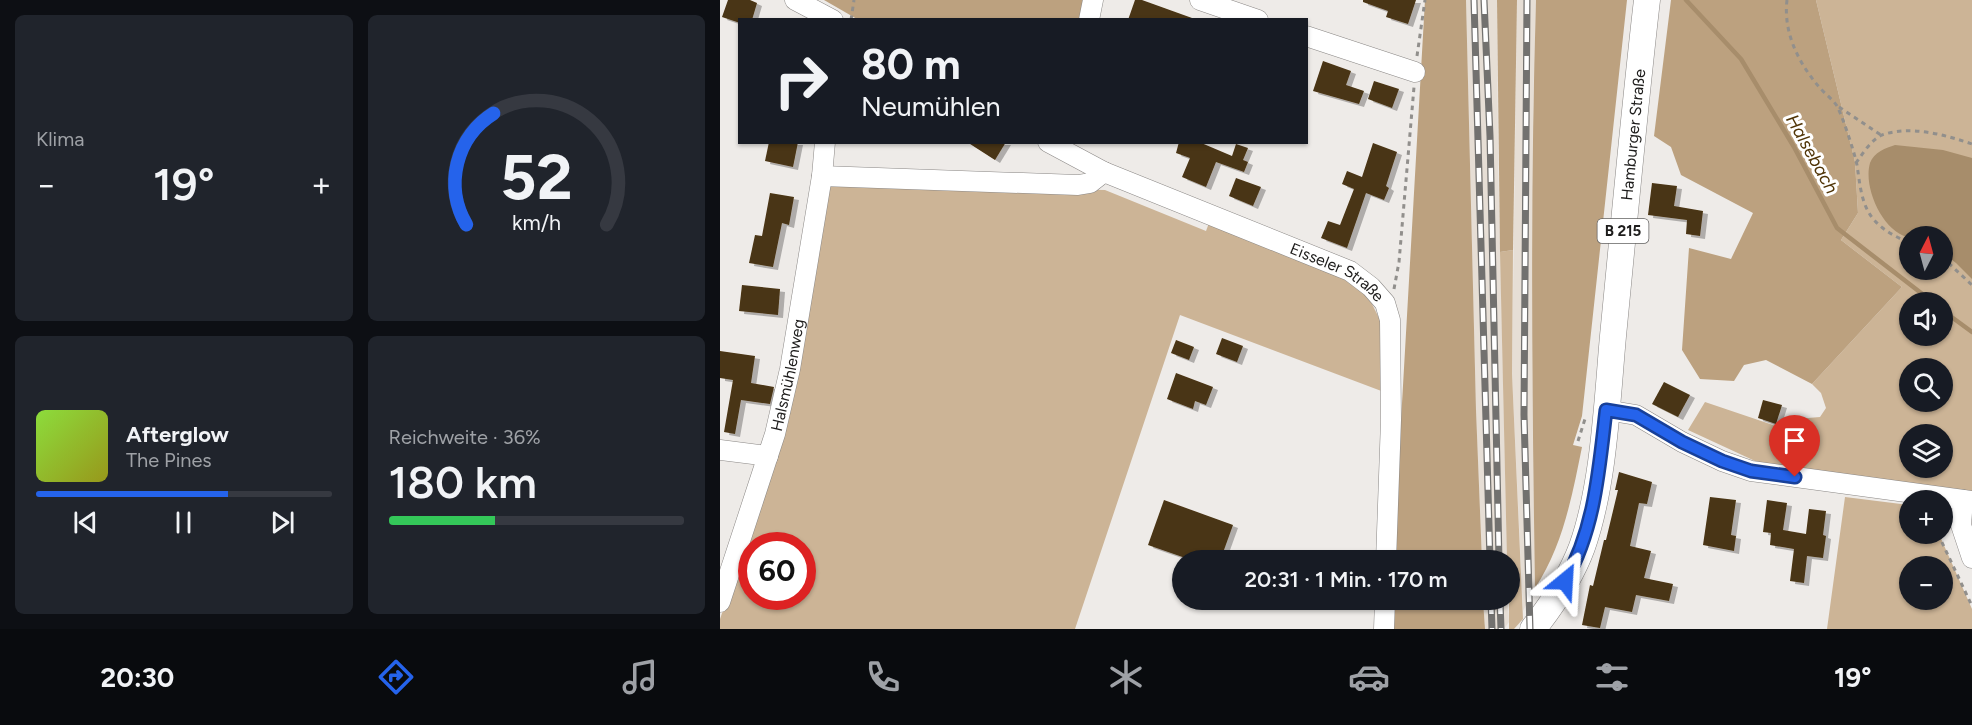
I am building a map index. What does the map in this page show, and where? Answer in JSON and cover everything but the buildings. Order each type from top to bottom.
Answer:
[{"type":"main road","name":"Hamburger Straße","points":[[1543,625],[1572,569],[1587,531],[1596,492],[1646,4]]},
{"type":"street","points":[[795,0],[829,18]]},
{"type":"street","points":[[1089,18],[1093,0]]},
{"type":"street","points":[[1200,0],[1252,18]]},
{"type":"street","points":[[1308,37],[1415,72]]},
{"type":"street","name":"Halsmühlenweg","points":[[720,602],[775,434],[790,369],[822,176],[825,144]]},
{"type":"street","name":"Eisseler Straße","points":[[1068,148],[1104,172],[1350,271],[1371,287],[1385,303],[1390,320],[1391,409],[1386,550]]},
{"type":"street","points":[[822,176],[1077,185],[1090,183],[1104,172]]},
{"type":"street","points":[[1606,410],[1636,415],[1682,442],[1751,471],[1967,500],[1960,518],[1962,533],[1972,558]]},
{"type":"street","points":[[720,450],[768,456]]},
{"type":"street","points":[[1384,629],[1385,610]]},
{"type":"path","points":[[851,18],[854,0]]},
{"type":"path","points":[[1385,303],[1394,291],[1399,262],[1415,72],[1425,0]]},
{"type":"path","points":[[1787,0],[1787,17],[1792,42],[1814,81],[1838,106],[1881,136]]},
{"type":"path","points":[[1838,106],[1856,163],[1858,185],[1863,200],[1874,220],[1899,238]]},
{"type":"path","points":[[1856,163],[1881,136],[1913,132],[1948,136],[1972,144]]},
{"type":"path","points":[[1953,267],[1972,285]]},
{"type":"path","points":[[1943,544],[1972,606]]},
{"type":"shaded area","points":[[824,0],[1084,0],[1080,18],[855,18]]},
{"type":"shaded area","points":[[1425,0],[1466,0],[1482,550],[1394,550]]},
{"type":"shaded area","points":[[1466,0],[1497,0],[1507,550],[1482,550]]},
{"type":"shaded area","points":[[1497,0],[1517,0],[1513,250],[1500,252]]},
{"type":"shaded area","points":[[1517,0],[1536,0],[1533,112],[1532,375],[1535,588],[1523,611],[1512,374]]},
{"type":"shaded area","points":[[1536,0],[1627,0],[1582,416],[1573,445],[1582,447],[1560,538],[1535,588],[1532,294]]},
{"type":"shaded area","points":[[1671,0],[1816,0],[1855,162],[1858,213],[1841,240],[1902,287],[1812,384],[1766,360],[1744,365],[1734,381],[1700,379],[1682,350],[1689,248],[1731,259],[1753,213],[1681,175],[1671,147],[1654,136]]},
{"type":"shaded area","points":[[1816,0],[1972,0],[1972,496],[1953,493],[1953,490],[1930,490],[1768,467],[1688,430],[1705,402],[1776,426],[1793,417],[1820,417],[1826,408],[1821,393],[1812,384],[1902,287],[1841,240],[1858,213],[1855,162]]},
{"type":"shaded area","points":[[1895,145],[1943,150],[1972,158],[1972,279],[1953,261],[1953,226],[1899,226],[1899,233],[1882,217],[1872,195],[1869,173],[1872,159],[1884,149]]},
{"type":"shaded area","points":[[828,185],[1105,190],[1206,231],[1209,223],[1347,278],[1368,296],[1382,324],[1384,392],[1180,315],[1075,629],[720,629],[720,619],[738,567],[738,610],[816,610],[816,532],[750,532],[785,431]]},
{"type":"shaded area","points":[[1513,250],[1512,374],[1520,550],[1507,550],[1500,252]]},
{"type":"shaded area","points":[[1845,497],[1899,504],[1899,544],[1943,544],[1949,556],[1899,556],[1899,610],[1953,610],[1953,566],[1972,609],[1972,629],[1827,629]]},
{"type":"shaded area","points":[[1520,552],[1523,619],[1514,629],[1509,629],[1509,610],[1520,610]]},
{"type":"shaded area","points":[[1390,610],[1484,610],[1485,629],[1389,629]]},
{"type":"shaded area","points":[[1484,610],[1508,610],[1509,622],[1504,629],[1485,629]]},
{"type":"waterway","name":"Halsebach","points":[[1686,0],[1741,59],[1794,147],[1837,228],[1920,292]]},
{"type":"waterway","name":"Halsebach","points":[[1953,318],[1972,332]]},
{"type":"railway","points":[[1474,0],[1490,550]]},
{"type":"railway","points":[[1484,0],[1490,136],[1499,550]]},
{"type":"railway","points":[[1527,0],[1524,415],[1530,629]]},
{"type":"railway","points":[[1491,610],[1492,629]]},
{"type":"railway","points":[[1500,610],[1501,629]]},
{"type":"route","points":[[1565,581],[1582,548],[1589,523],[1596,492],[1606,410],[1636,415],[1682,442],[1722,461],[1751,471],[1795,477]]}]
